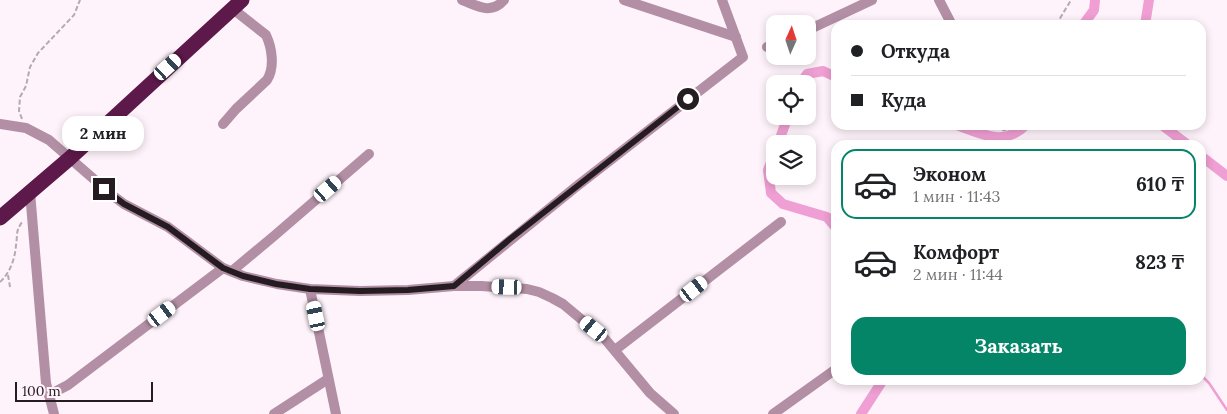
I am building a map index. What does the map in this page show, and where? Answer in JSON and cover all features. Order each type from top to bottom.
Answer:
[{"type":"highway","points":[[0,218],[70,158],[238,4]]},
{"type":"street","points":[[462,0],[489,9],[497,7],[504,0]]},
{"type":"street","points":[[624,0],[736,37]]},
{"type":"street","points":[[454,286],[592,174],[743,57],[722,0]]},
{"type":"street","points":[[816,26],[872,0]]},
{"type":"street","points":[[939,0],[949,20]]},
{"type":"street","points":[[224,124],[236,109],[267,80],[272,66],[269,41],[266,35],[238,4]]},
{"type":"street","points":[[0,124],[26,128],[49,140],[124,204],[168,227],[228,269],[243,276],[310,289],[408,290],[454,286],[507,287],[539,292],[563,304],[594,329],[615,350],[650,393],[674,414]]},
{"type":"street","points":[[49,395],[68,385],[274,236],[369,154]]},
{"type":"street","points":[[30,192],[30,210],[46,383],[54,414]]},
{"type":"street","points":[[615,350],[781,222]]},
{"type":"street","points":[[310,289],[336,414]]},
{"type":"street","points":[[773,414],[831,373]]},
{"type":"street","points":[[274,414],[328,379]]},
{"type":"path","points":[[26,128],[19,111],[19,103],[26,86],[30,67],[38,53],[74,15],[80,0]]},
{"type":"path","points":[[1059,20],[1072,0]]},
{"type":"path","points":[[10,287],[8,275],[15,254],[17,230],[30,210]]},
{"type":"path","points":[[0,282],[8,275]]},
{"type":"waterway","points":[[1087,20],[1094,10],[1095,0]]},
{"type":"waterway","points":[[1146,20],[1149,0]]},
{"type":"waterway","points":[[806,75],[823,71],[831,75]]},
{"type":"waterway","points":[[781,135],[785,125]]},
{"type":"waterway","points":[[971,130],[992,137],[1005,136],[1019,130]]},
{"type":"waterway","points":[[1168,130],[1182,140]]},
{"type":"waterway","points":[[1206,160],[1227,176]]},
{"type":"waterway","points":[[770,185],[771,193],[783,204],[827,217],[831,222]]},
{"type":"waterway","points":[[1206,380],[1227,410]]},
{"type":"waterway","points":[[861,414],[880,385]]},
{"type":"route","points":[[104,189],[124,204],[168,227],[223,268],[243,276],[276,284],[310,289],[408,290],[454,286],[510,239],[688,99]]}]
